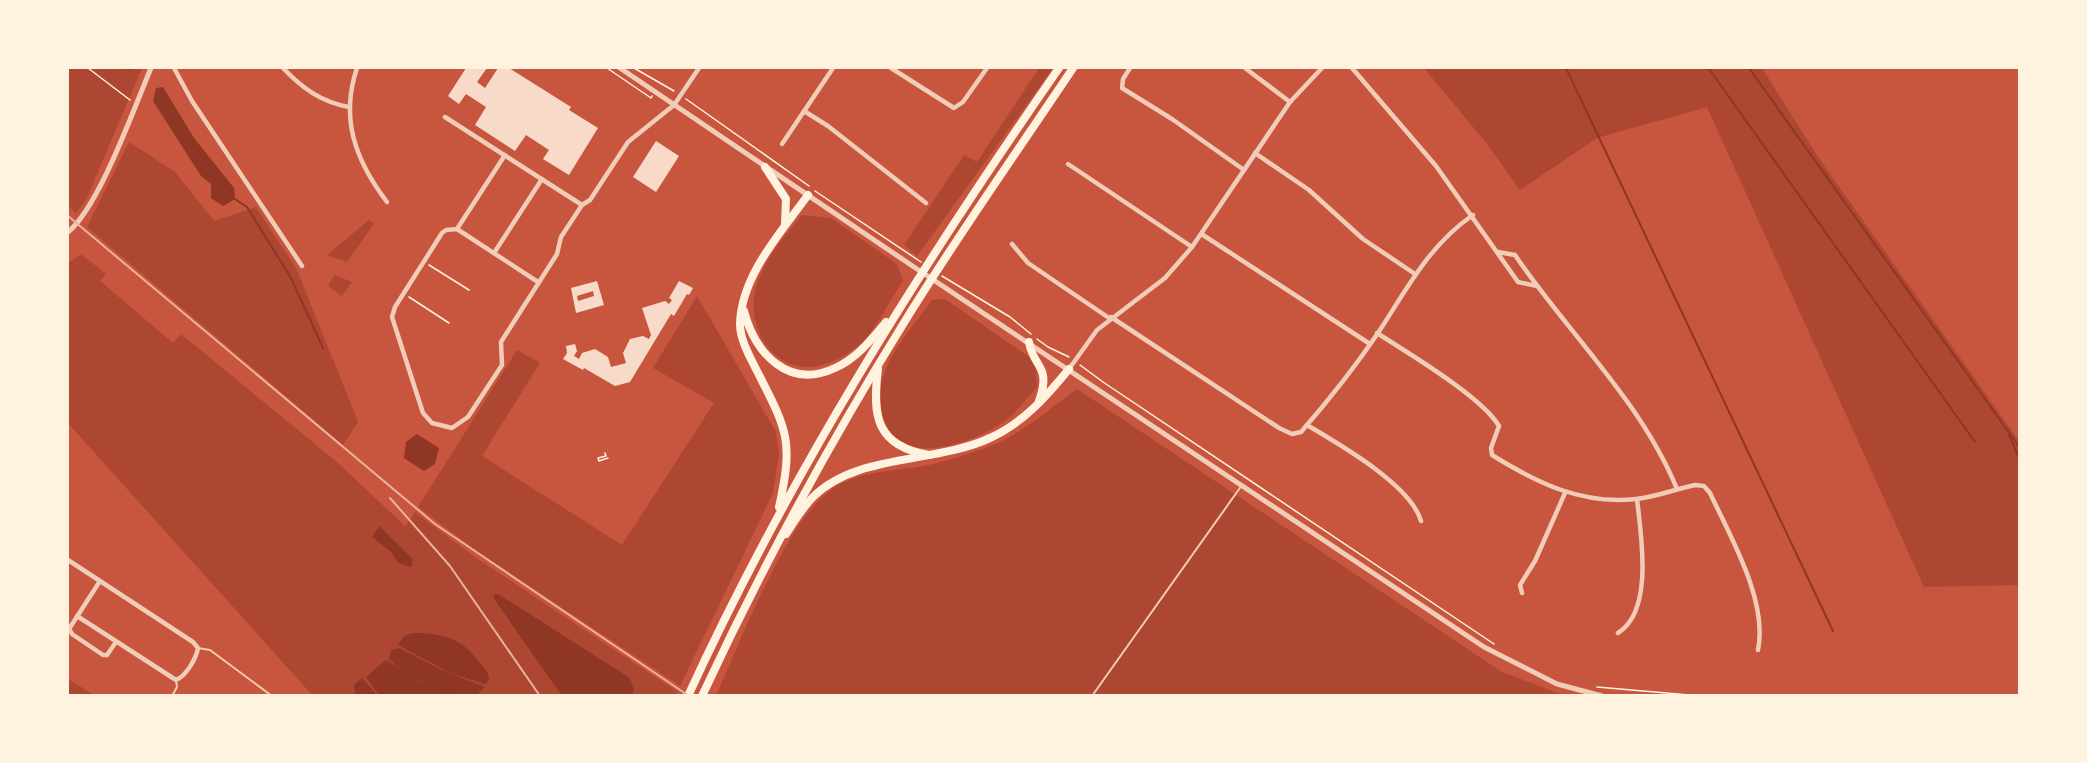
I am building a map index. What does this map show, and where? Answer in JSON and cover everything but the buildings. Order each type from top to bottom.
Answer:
[{"type":"highway","points":[[688,696],[777,516],[895,314],[981,180],[1059,68]]},
{"type":"highway","points":[[702,696],[770,558],[879,363],[905,319],[1073,68]]},
{"type":"highway","points":[[765,166],[786,199],[787,215],[783,229]]},
{"type":"highway","points":[[777,516],[787,470],[786,434],[743,339],[740,323],[750,283],[783,229],[808,195]]},
{"type":"highway","points":[[744,309],[748,327],[763,353],[776,364],[805,374],[827,371],[849,360],[864,348],[895,314]]},
{"type":"highway","points":[[1029,342],[1043,374],[1043,391],[1038,406]]},
{"type":"highway","points":[[879,363],[875,401],[882,431],[894,444],[910,452],[936,456]]},
{"type":"highway","points":[[770,558],[802,510],[829,485],[860,469],[936,456],[991,438],[1008,429],[1038,406],[1069,369]]},
{"type":"street","points":[[68,232],[83,216],[98,190],[151,68]]},
{"type":"street","points":[[174,68],[192,101],[302,266]]},
{"type":"street","points":[[283,68],[309,92],[324,100],[349,107]]},
{"type":"street","points":[[357,68],[349,107],[353,139],[360,161],[387,201]]},
{"type":"street","points":[[620,68],[942,286],[1510,663],[1557,684],[1602,696]]},
{"type":"street","points":[[538,282],[457,229],[442,233],[392,317],[393,326],[423,413],[439,426],[458,426],[468,417],[502,365],[501,342],[557,254],[561,237],[582,205],[590,200],[631,138],[674,105],[699,68]]},
{"type":"street","points":[[782,144],[833,68]]},
{"type":"street","points":[[891,68],[954,108],[963,102],[987,68]]},
{"type":"street","points":[[1130,68],[1123,79],[1122,88],[1172,118],[1244,170]]},
{"type":"street","points":[[1245,68],[1290,102]]},
{"type":"street","points":[[1069,369],[1096,330],[1165,278],[1203,235],[1290,102],[1322,68]]},
{"type":"street","points":[[1352,68],[1413,136],[1473,216],[1518,282],[1537,286]]},
{"type":"street","points":[[804,111],[828,126],[926,203]]},
{"type":"street","points":[[445,117],[582,205]]},
{"type":"street","points":[[1255,153],[1309,190],[1363,239],[1415,274]]},
{"type":"street","points":[[457,229],[505,155]]},
{"type":"street","points":[[1068,164],[1192,247]]},
{"type":"street","points":[[494,253],[542,179]]},
{"type":"street","points":[[1012,244],[1028,263],[1279,429],[1292,434],[1301,432],[1370,344],[1415,274],[1442,239],[1473,216]]},
{"type":"street","points":[[1203,235],[1370,344]]},
{"type":"street","points":[[1498,252],[1515,255],[1627,402],[1669,468],[1677,489]]},
{"type":"street","points":[[1377,333],[1440,374],[1493,417],[1499,426],[1491,448],[1492,455],[1526,476],[1565,493],[1605,500],[1637,499],[1695,484],[1704,486],[1710,493],[1740,557],[1762,630],[1758,650]]},
{"type":"street","points":[[1307,425],[1383,476],[1404,495],[1419,513],[1421,521]]},
{"type":"street","points":[[1522,593],[1520,585],[1535,561],[1565,493]]},
{"type":"street","points":[[1618,633],[1629,626],[1638,600],[1643,549],[1637,499]]},
{"type":"street","points":[[68,560],[198,648],[197,655],[181,678],[176,680],[76,616]]},
{"type":"street","points":[[100,581],[69,628],[72,634],[104,655],[108,655],[116,642]]},
{"type":"lane","points":[[1092,696],[1242,485]]},
{"type":"lane","points":[[198,648],[210,650],[272,696]]},
{"type":"lane","points":[[172,696],[177,687],[176,680]]},
{"type":"path","points":[[88,68],[135,103]]},
{"type":"path","points":[[607,68],[651,98]]},
{"type":"path","points":[[634,68],[660,85]]},
{"type":"path","points":[[693,106],[915,258]]},
{"type":"path","points":[[424,262],[469,290]]},
{"type":"path","points":[[947,279],[1010,317],[1048,347],[1075,361],[1497,646]]},
{"type":"path","points":[[404,294],[449,323]]},
{"type":"path","points":[[605,453],[606,456],[598,458],[599,461],[608,458]]},
{"type":"path","points":[[1596,687],[1701,696]]},
{"type":"shaded area","points":[[68,68],[142,68],[86,200],[76,213],[68,206]]},
{"type":"shaded area","points":[[1039,68],[1053,68],[917,256],[904,245],[964,155],[977,162]]},
{"type":"shaded area","points":[[1424,68],[1762,68],[1818,157],[2019,441],[2019,585],[1924,587],[1707,107],[1597,138],[1520,190],[1488,145]]},
{"type":"shaded area","points":[[163,87],[194,138],[234,188],[235,199],[223,206],[211,198],[211,184],[201,176],[153,101],[156,88]]},
{"type":"shaded area","points":[[129,142],[175,172],[214,221],[256,207],[297,270],[358,422],[343,445],[87,227]]},
{"type":"shaded area","points":[[802,215],[831,218],[897,264],[903,280],[876,324],[859,345],[834,361],[812,367],[791,364],[779,358],[769,349],[756,325],[754,311],[757,284],[765,265]]},
{"type":"shaded area","points":[[369,220],[374,224],[347,262],[327,255]]},
{"type":"shaded area","points":[[81,254],[106,274],[100,281],[173,343],[181,334],[338,463],[405,526],[415,512],[475,557],[678,692],[676,695],[632,695],[634,690],[630,678],[500,595],[496,595],[493,599],[561,695],[312,695],[68,423],[68,263]]},
{"type":"shaded area","points":[[334,275],[352,282],[342,296],[328,286]]},
{"type":"shaded area","points":[[697,296],[776,432],[779,454],[773,493],[680,686],[478,552],[418,507],[517,350],[540,363],[482,456],[622,545],[714,403],[653,368]]},
{"type":"shaded area","points":[[945,299],[1035,361],[1037,387],[1009,418],[981,435],[944,446],[926,448],[909,446],[895,438],[886,424],[880,399],[882,380],[899,345],[932,300]]},
{"type":"shaded area","points":[[1077,389],[1502,672],[1563,695],[716,696],[781,555],[797,528],[814,506],[831,490],[844,482],[871,473],[941,462],[995,444],[1021,430]]},
{"type":"shaded area","points":[[417,434],[439,448],[435,464],[424,471],[404,458],[406,442]]},
{"type":"shaded area","points":[[379,526],[413,559],[411,567],[398,563],[391,552],[372,537]]},
{"type":"shaded area","points":[[495,594],[630,678],[634,690],[632,695],[561,695],[493,598]]},
{"type":"shaded area","points":[[413,633],[434,634],[459,643],[484,667],[489,680],[485,684],[450,673],[398,645],[404,636]]},
{"type":"shaded area","points":[[399,648],[442,670],[485,687],[477,695],[465,695],[442,690],[418,680],[389,659],[391,650]]},
{"type":"shaded area","points":[[386,660],[423,683],[464,695],[379,695],[366,677]]},
{"type":"shaded area","points":[[362,678],[377,695],[355,695],[354,685]]},
{"type":"shaded area","points":[[68,679],[94,695],[68,695]]},
{"type":"waterway","points":[[1566,68],[1833,631]]},
{"type":"waterway","points":[[1749,68],[2020,448]]},
{"type":"waterway","points":[[1709,69],[1975,442]]},
{"type":"waterway","points":[[235,199],[247,207],[291,278],[323,348]]},
{"type":"waterway","points":[[2009,435],[2020,460]]},
{"type":"railway","points":[[68,216],[435,524],[689,696]]},
{"type":"railway","points":[[390,498],[450,566],[540,696]]}]
